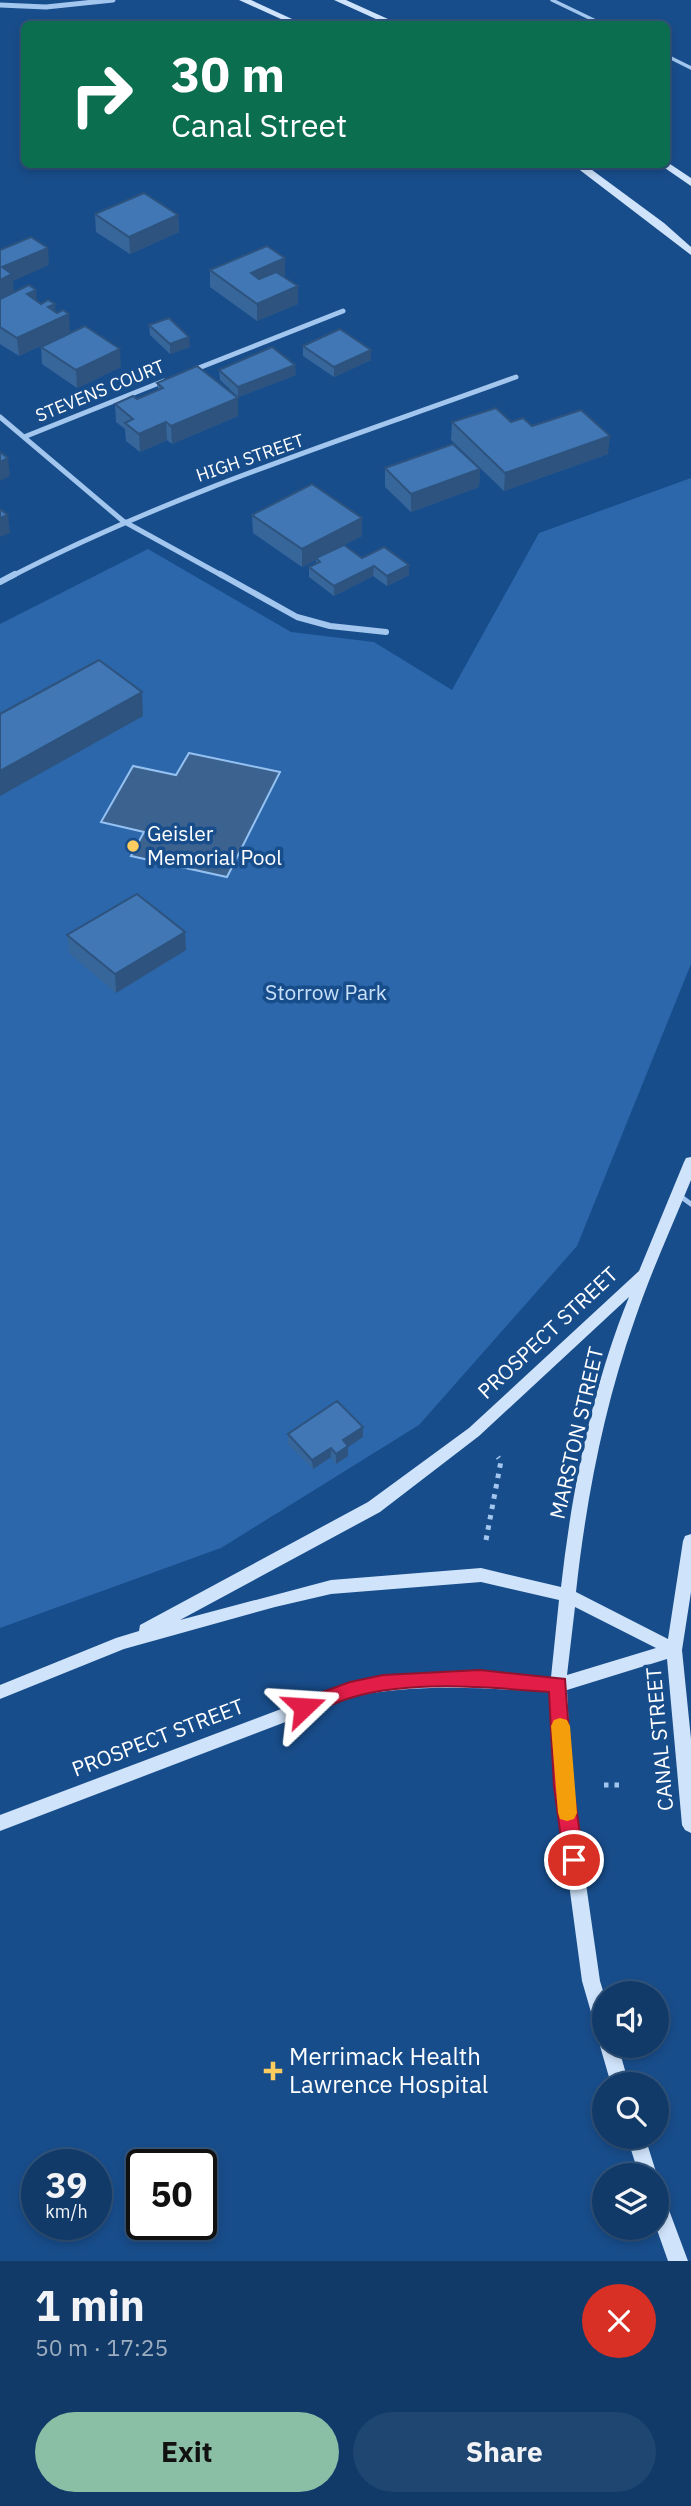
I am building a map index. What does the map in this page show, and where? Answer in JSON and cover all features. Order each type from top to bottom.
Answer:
[{"type":"main road","points":[[243,0],[291,21]]},
{"type":"main road","points":[[338,0],[387,21]]},
{"type":"main road","points":[[583,168],[642,211],[691,252]]},
{"type":"main road","points":[[670,168],[691,183]]},
{"type":"main road","name":"MARSTON STREET","points":[[558,1685],[574,1539],[598,1419],[627,1320],[645,1273],[685,1194],[691,1162]]},
{"type":"main road","name":"PROSPECT STREET","points":[[0,1692],[122,1643],[374,1507],[474,1432],[645,1273]]},
{"type":"main road","points":[[674,1650],[691,1541]]},
{"type":"main road","name":"PROSPECT STREET","points":[[122,1643],[331,1587],[481,1575],[567,1595],[674,1650]]},
{"type":"main road","name":"PROSPECT STREET","points":[[0,1822],[350,1690],[383,1683],[447,1679],[558,1685],[674,1650]]},
{"type":"main road","name":"CANAL STREET","points":[[674,1650],[691,1825]]},
{"type":"main road","points":[[558,1685],[564,1787],[592,1984]]},
{"type":"main road","points":[[669,2240],[678,2261]]},
{"type":"street","points":[[0,5],[46,7],[113,0]]},
{"type":"street","name":"STEVENS COURT","points":[[24,436],[343,311]]},
{"type":"street","name":"HIGH STREET","points":[[0,582],[57,551],[123,521],[516,377]]},
{"type":"street","points":[[0,417],[123,521],[297,617],[330,626],[386,632]]},
{"type":"lane","points":[[552,0],[596,21]]},
{"type":"lane","points":[[670,58],[691,68]]},
{"type":"lane","points":[[685,1194],[691,1204]]},
{"type":"path","points":[[485,1545],[501,1461],[490,1449]]},
{"type":"path","points":[[604,1785],[623,1785]]},
{"type":"green space","name":"Storrow Park","points":[[691,478],[691,964],[577,1246],[419,1425],[221,1548],[0,1628],[0,624],[148,549],[291,632],[374,642],[452,690],[539,533]]},
{"type":"shaded area","points":[[189,753],[280,772],[227,877],[131,856],[144,832],[101,822],[133,766],[176,775]]},
{"type":"building","points":[[144,193],[178,215],[129,237],[95,214]]},
{"type":"building","points":[[31,237],[48,248],[2,267],[12,274],[0,280],[0,250]]},
{"type":"building","points":[[267,246],[285,258],[251,273],[259,279],[276,272],[298,286],[257,304],[210,270]]},
{"type":"building","points":[[29,285],[36,290],[27,294],[41,304],[48,300],[55,304],[48,307],[57,313],[63,310],[69,314],[17,338],[0,327],[0,299]]},
{"type":"building","points":[[169,318],[189,337],[170,344],[149,325]]},
{"type":"building","points":[[85,326],[120,349],[76,370],[41,347]]},
{"type":"building","points":[[340,329],[371,350],[334,367],[303,346]]},
{"type":"building","points":[[272,347],[295,365],[238,387],[219,370]]},
{"type":"building","points":[[197,366],[238,398],[171,426],[166,422],[139,434],[125,423],[133,419],[115,404],[133,396],[137,399],[163,388],[157,383]]},
{"type":"building","points":[[496,408],[511,422],[523,418],[532,426],[581,410],[610,436],[505,473],[452,422]]},
{"type":"building","points":[[453,444],[480,469],[411,494],[385,468]]},
{"type":"building","points":[[0,452],[8,458],[0,462]]},
{"type":"building","points":[[312,484],[362,518],[302,549],[252,515]]},
{"type":"building","points":[[0,509],[8,515],[0,518]]},
{"type":"building","points":[[344,545],[362,558],[384,547],[409,565],[387,576],[374,566],[334,586],[309,567],[320,562],[316,558]]},
{"type":"building","points":[[99,660],[142,692],[0,771],[0,714]]},
{"type":"building","points":[[137,894],[185,932],[115,974],[67,935]]},
{"type":"building","points":[[337,1401],[363,1427],[343,1440],[348,1446],[336,1454],[331,1448],[312,1460],[288,1434]]},
{"type":"slow traffic","points":[[560,1726],[567,1813]]},
{"type":"place","name":"Geisler Memorial Pool","points":[[133,846]]},
{"type":"place","name":"Merrimack Health Lawrence Hospital","points":[[273,2071]]},
{"type":"route","points":[[304,1707],[350,1690],[383,1683],[480,1678],[558,1685],[564,1787],[574,1860]]}]
